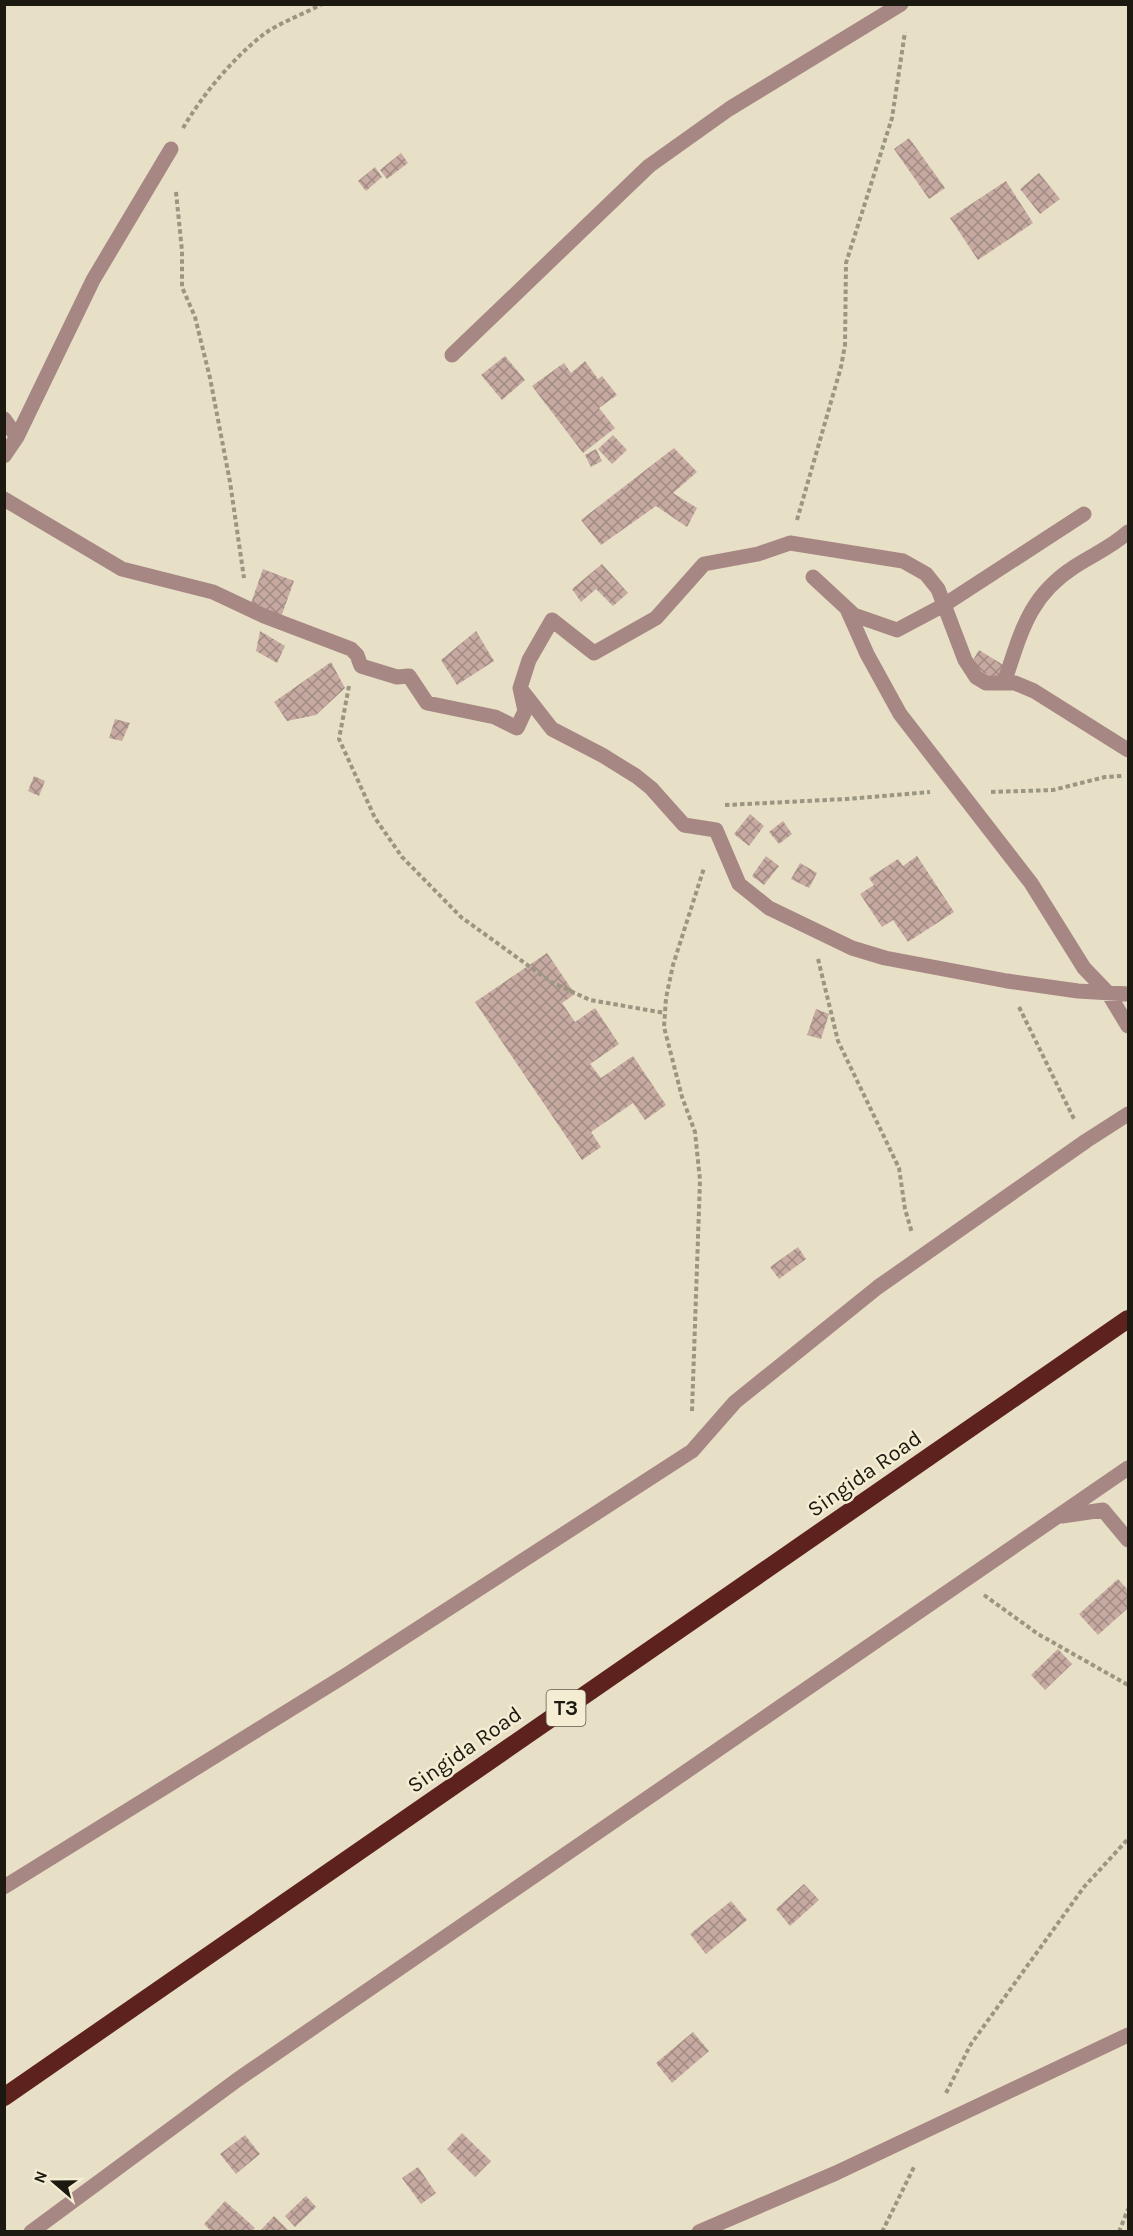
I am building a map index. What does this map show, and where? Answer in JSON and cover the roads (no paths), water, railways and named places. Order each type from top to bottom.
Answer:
[{"type":"highway","name":"Singida Road","points":[[4,2097],[1128,1319]]},
{"type":"street","points":[[452,355],[649,166],[729,109],[901,4]]},
{"type":"street","points":[[4,456],[17,437],[93,280],[171,148]]},
{"type":"street","points":[[4,419],[17,437]]},
{"type":"street","points":[[4,499],[122,569],[213,592],[248,609],[351,649],[362,666],[397,677],[410,676],[427,703],[495,717],[517,728],[525,711],[520,688],[529,660],[552,620],[594,652],[656,618],[704,564],[758,554],[790,543],[903,561],[926,574],[938,589],[966,660],[976,677],[986,683],[1023,685],[1128,750]]},
{"type":"street","points":[[813,577],[854,615],[897,630],[944,605],[1084,514]]},
{"type":"street","points":[[1004,683],[1030,612],[1042,593],[1057,578],[1128,532]]},
{"type":"street","points":[[847,609],[867,654],[900,714],[1030,883],[1084,968],[1108,993],[1128,1026]]},
{"type":"street","points":[[520,688],[552,729],[602,754],[636,776],[651,788],[684,825],[716,830],[739,885],[770,908],[812,930],[852,948],[885,958],[1007,981],[1128,994]]},
{"type":"street","points":[[4,1887],[346,1675],[692,1451],[735,1402],[878,1287],[1128,1114]]},
{"type":"street","points":[[31,2232],[237,2080],[1128,1468]]},
{"type":"street","points":[[1059,1517],[1104,1510],[1128,1540]]},
{"type":"street","points":[[699,2232],[928,2130],[1128,2035]]}]
